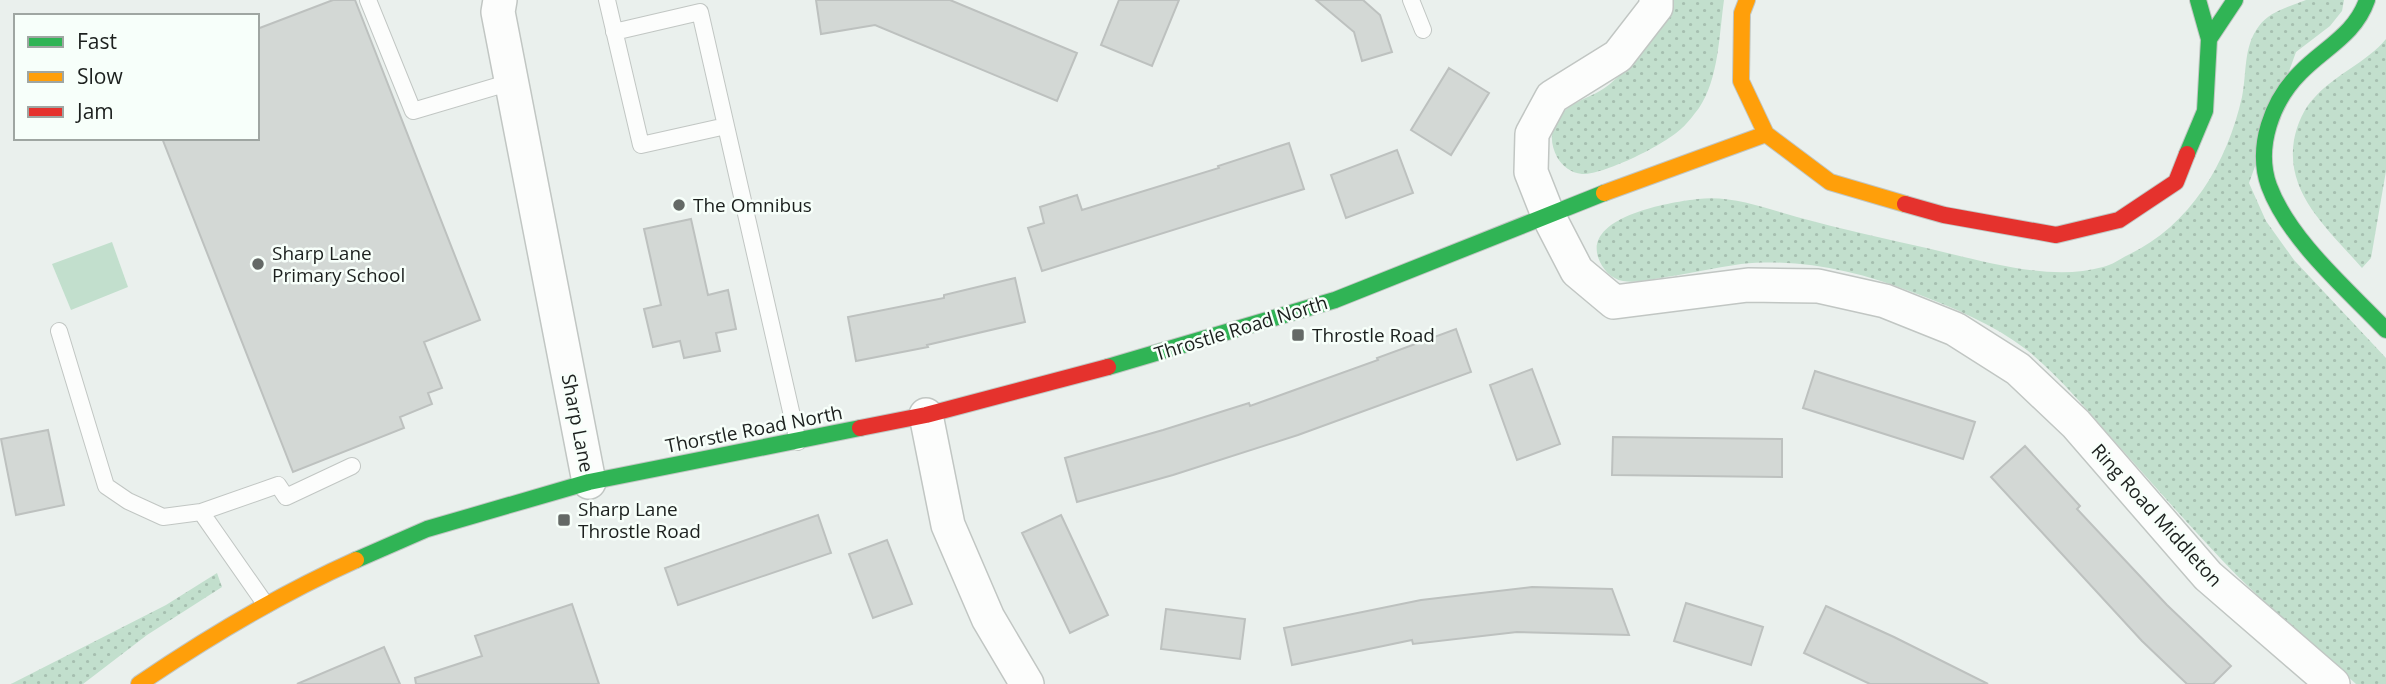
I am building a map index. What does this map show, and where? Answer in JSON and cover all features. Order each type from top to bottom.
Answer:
[{"type":"street","name":"Sharp Lane","points":[[139,684],[202,641],[313,579],[427,529],[589,482],[498,12],[500,0]]},
{"type":"street","points":[[1548,215],[1531,172],[1532,134],[1552,97],[1618,56],[1656,7],[1656,0]]},
{"type":"street","points":[[1747,0],[1742,13],[1741,81],[1766,134],[1830,182],[1944,215],[2056,235],[2119,220],[2176,182],[2204,111],[2209,39],[2198,0]]},
{"type":"street","points":[[2209,39],[2235,0]]},
{"type":"street","points":[[2368,0],[2359,21],[2298,75],[2281,97],[2267,128],[2264,155],[2267,184],[2282,211],[2308,245],[2386,330]]},
{"type":"street","name":"Throstle Road North","points":[[926,415],[1069,379],[1335,300],[1548,215],[1766,134]]},
{"type":"street","name":"Ring Road Middleton","points":[[1548,215],[1577,271],[1614,302],[1748,285],[1818,286],[1885,301],[1955,329],[2018,369],[2076,424],[2208,576],[2333,684]]},
{"type":"street","points":[[926,415],[948,525],[988,618],[1027,684]]},
{"type":"street","name":"Thorstle Road North","points":[[589,482],[926,415]]},
{"type":"lane","points":[[368,0],[413,111],[511,82]]},
{"type":"lane","points":[[607,0],[640,145],[726,126]]},
{"type":"lane","points":[[1411,0],[1423,30]]},
{"type":"lane","points":[[614,32],[701,12],[798,442]]},
{"type":"lane","points":[[60,331],[106,486],[163,517],[201,512],[278,485],[286,497],[352,466]]},
{"type":"lane","points":[[201,512],[266,605]]},
{"type":"green space","points":[[1668,0],[1724,0],[1714,70],[1706,96],[1686,124],[1663,142],[1605,169],[1582,174],[1571,171],[1559,160],[1553,146],[1553,130],[1557,119],[1573,105],[1607,86],[1627,68],[1647,40]]},
{"type":"green space","points":[[2306,0],[2344,0],[2342,11],[2330,26],[2296,52],[2249,183],[2266,221],[2294,260],[2386,358],[2386,684],[2356,684],[2287,623],[2221,559],[2051,371],[2027,350],[1986,324],[1891,285],[1828,268],[1785,263],[1741,264],[1628,282],[1611,276],[1598,257],[1597,243],[1604,231],[1617,221],[1651,208],[1710,198],[1748,203],[1847,230],[2017,268],[2061,272],[2106,266],[2150,242],[2170,227],[2203,190],[2227,145],[2235,122],[2242,97],[2248,51],[2254,34],[2269,17]]},
{"type":"green space","points":[[2386,39],[2386,171],[2371,258],[2362,268],[2312,210],[2303,194],[2293,159],[2294,140],[2302,117],[2315,97],[2332,81],[2370,55]]},
{"type":"green space","points":[[112,242],[128,287],[71,310],[52,264]]},
{"type":"green space","points":[[217,573],[222,587],[147,635],[83,684],[11,684],[166,605]]},
{"type":"building","points":[[333,0],[355,0],[480,320],[424,342],[442,388],[428,393],[432,404],[400,417],[404,428],[293,472],[163,140],[259,140],[259,28]]},
{"type":"building","points":[[816,0],[950,0],[1077,53],[1057,101],[875,25],[821,34]]},
{"type":"building","points":[[1119,0],[1179,0],[1152,66],[1101,45]]},
{"type":"building","points":[[1316,0],[1363,0],[1380,15],[1392,52],[1362,61],[1354,32]]},
{"type":"building","points":[[1449,68],[1489,93],[1451,155],[1411,130]]},
{"type":"building","points":[[1289,143],[1304,189],[1042,271],[1028,228],[1044,223],[1040,207],[1077,195],[1082,210],[1219,168],[1218,166]]},
{"type":"building","points":[[1397,150],[1413,193],[1346,218],[1331,175]]},
{"type":"building","points":[[691,219],[708,295],[728,290],[736,329],[716,333],[720,351],[684,358],[680,341],[653,347],[644,309],[661,305],[644,229]]},
{"type":"building","points":[[1015,278],[1025,322],[927,345],[928,347],[856,361],[848,317],[944,298],[944,295]]},
{"type":"building","points":[[1456,329],[1471,372],[1298,435],[1077,502],[1065,458],[1249,403],[1250,406]]},
{"type":"building","points":[[1532,369],[1560,444],[1517,460],[1490,385]]},
{"type":"building","points":[[1815,371],[1975,422],[1963,459],[1803,408]]},
{"type":"building","points":[[48,430],[64,505],[16,515],[1,439]]},
{"type":"building","points":[[1613,437],[1782,439],[1782,477],[1612,475]]},
{"type":"building","points":[[2025,446],[2080,506],[2077,509],[2167,605],[2231,666],[2213,684],[2187,684],[2142,641],[1991,477]]},
{"type":"building","points":[[818,515],[831,553],[678,605],[665,568]]},
{"type":"building","points":[[1061,515],[1108,615],[1070,633],[1022,533]]},
{"type":"building","points":[[887,540],[912,604],[873,618],[849,554]]},
{"type":"building","points":[[1532,587],[1612,589],[1629,635],[1517,632],[1413,644],[1412,640],[1292,665],[1284,628],[1421,600]]},
{"type":"building","points":[[1686,603],[1763,627],[1751,665],[1674,641]]},
{"type":"building","points":[[572,604],[599,684],[416,684],[415,678],[482,656],[475,636]]},
{"type":"building","points":[[1826,606],[1988,684],[1870,684],[1804,653]]},
{"type":"building","points":[[1166,609],[1245,619],[1240,659],[1161,649]]},
{"type":"building","points":[[384,647],[400,684],[297,684]]},
{"type":"traffic: fast","points":[[2187,154],[2205,111],[2209,39],[2198,0]]},
{"type":"traffic: fast","points":[[2209,39],[2235,0]]},
{"type":"traffic: fast","points":[[2367,0],[2355,23],[2309,64],[2281,97],[2269,125],[2264,156],[2269,186],[2290,226],[2320,263],[2386,330]]},
{"type":"traffic: fast","points":[[1108,367],[1335,300],[1604,193]]},
{"type":"traffic: fast","points":[[356,560],[427,529],[589,482],[860,428]]},
{"type":"traffic: slow","points":[[1747,0],[1742,13],[1741,81],[1766,134],[1830,182],[1905,204]]},
{"type":"traffic: slow","points":[[1604,193],[1766,134]]},
{"type":"traffic: slow","points":[[139,684],[245,617],[356,560]]},
{"type":"traffic: jam","points":[[1905,204],[1944,215],[2056,235],[2119,220],[2176,182],[2187,154]]},
{"type":"traffic: jam","points":[[860,428],[926,415],[1108,367]]},
{"type":"place","name":"The Omnibus","points":[[679,205]]},
{"type":"place","name":"Sharp Lane Primary School","points":[[258,264]]},
{"type":"place","name":"Throstle Road","points":[[1298,335]]},
{"type":"place","name":"Sharp Lane Throstle Road","points":[[564,520]]}]
